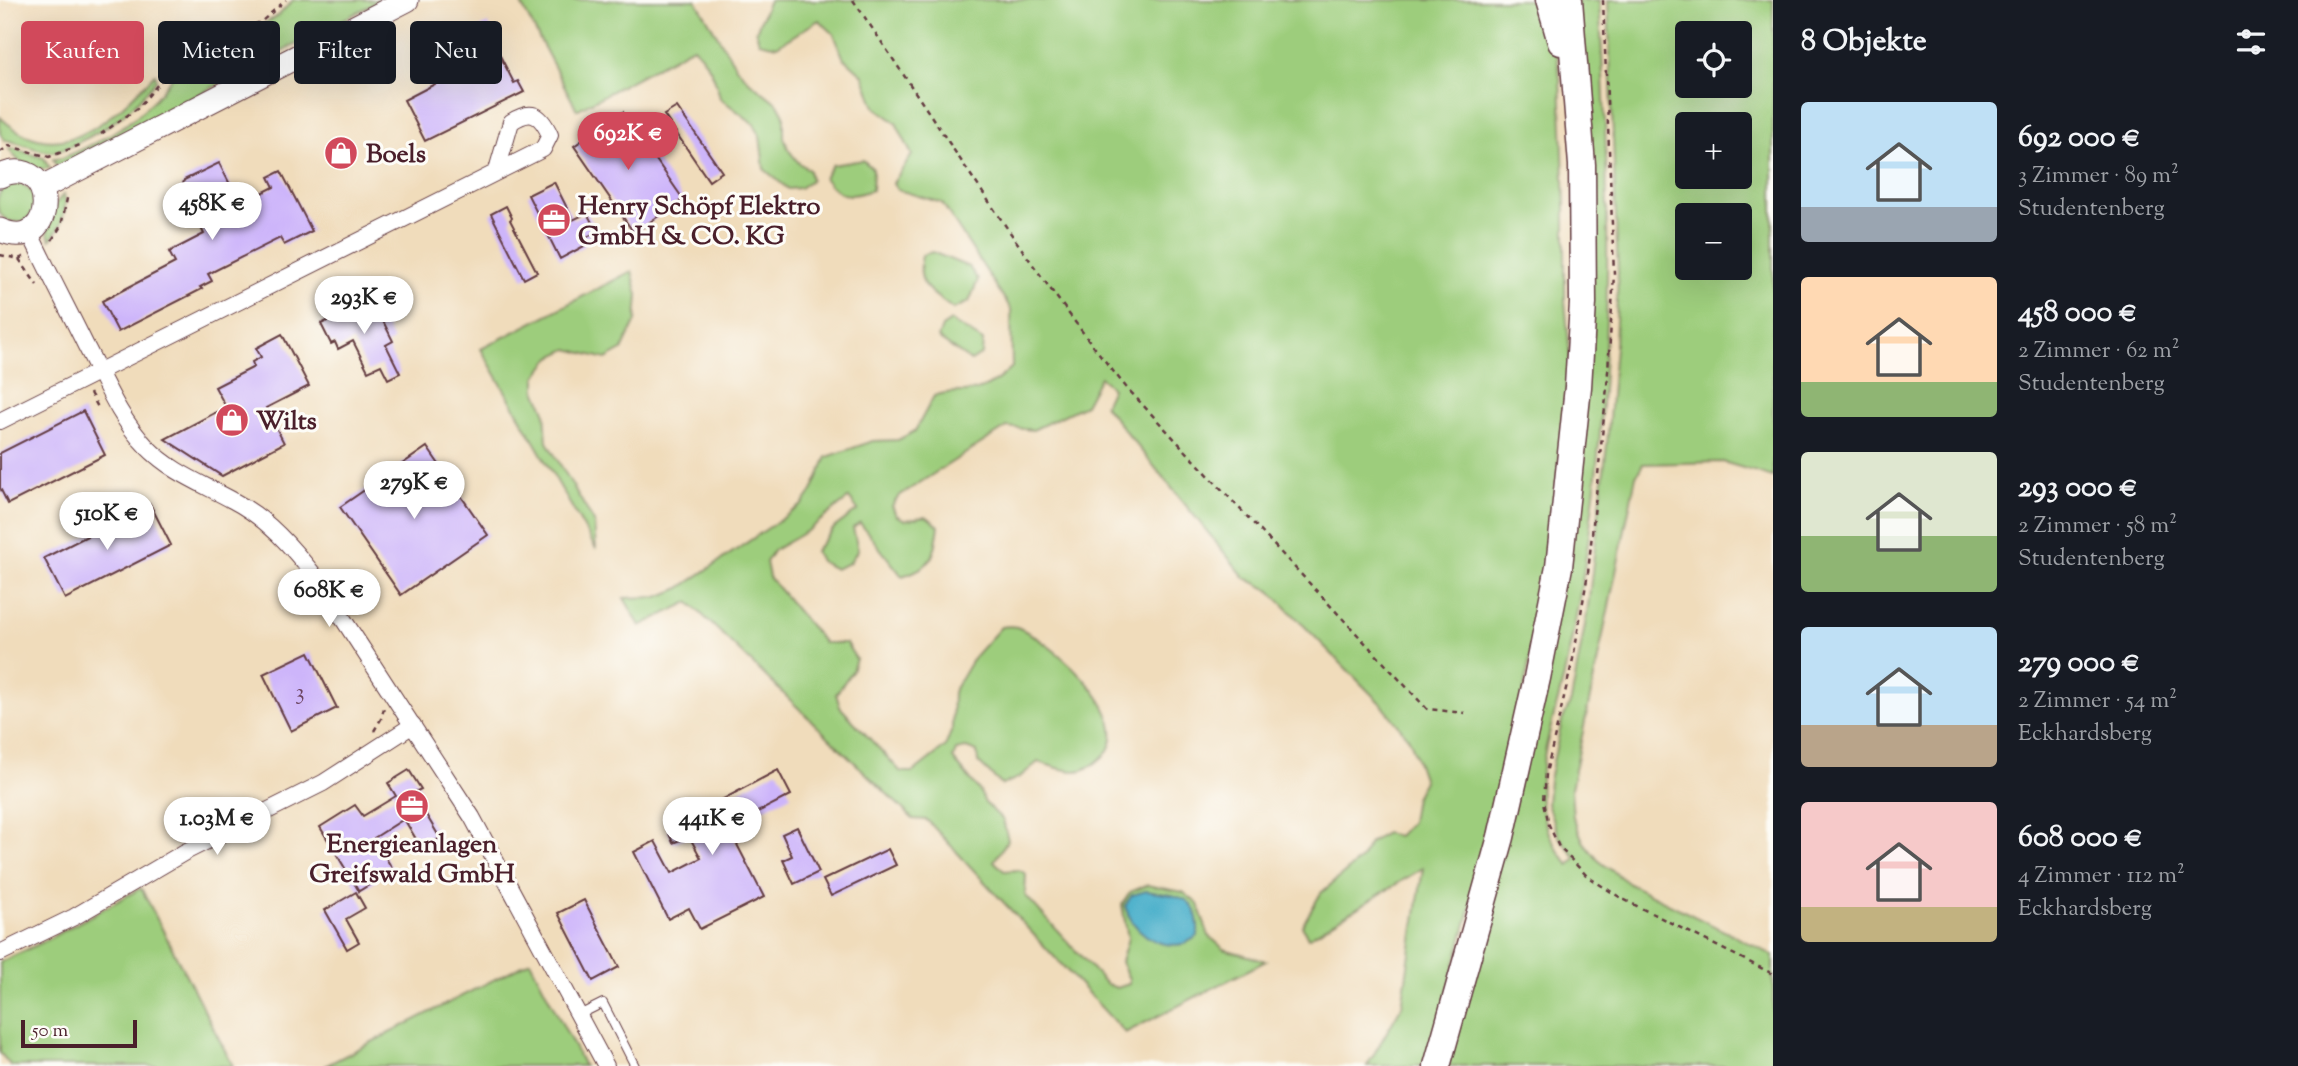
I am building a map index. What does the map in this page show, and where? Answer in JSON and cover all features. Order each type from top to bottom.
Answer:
[{"type":"highway","points":[[1549,0],[1579,131]]},
{"type":"highway","points":[[1437,1066],[1501,837],[1559,567],[1578,387],[1583,303],[1582,165],[1569,0]]},
{"type":"main road","points":[[42,188],[407,0]]},
{"type":"main road","points":[[0,230],[10,234],[29,231],[43,217],[45,197],[42,188],[29,175],[1,167]]},
{"type":"street","points":[[0,421],[497,170]]},
{"type":"street","points":[[29,231],[113,400],[146,446],[173,470],[258,516],[298,554],[317,579],[407,729],[472,817],[606,1066]]},
{"type":"street","points":[[0,953],[74,918],[185,852],[323,783],[407,729]]},
{"type":"lane","points":[[579,1015],[603,1003],[635,1066]]},
{"type":"path","points":[[97,137],[115,127],[138,108],[163,78],[209,48],[262,21],[286,0]]},
{"type":"path","points":[[853,0],[1086,338],[1126,387],[1427,709],[1465,713]]},
{"type":"path","points":[[1,167],[9,146],[49,157],[88,142]]},
{"type":"path","points":[[0,255],[19,259],[39,289]]},
{"type":"path","points":[[83,380],[101,411]]},
{"type":"path","points":[[379,701],[407,729]]},
{"type":"path","points":[[1572,862],[1588,877],[1621,898],[1773,974]]},
{"type":"green space","points":[[293,0],[381,0],[341,21],[294,21],[294,45],[280,52],[280,21],[269,21],[279,15]]},
{"type":"green space","points":[[519,0],[696,0],[736,67],[778,104],[784,115],[784,137],[788,149],[798,162],[809,170],[811,180],[800,188],[788,189],[764,169],[760,136],[754,124],[720,98],[711,70],[693,47],[577,110]]},
{"type":"green space","points":[[769,0],[1544,0],[1555,40],[1560,78],[1565,205],[1565,301],[1570,355],[1546,582],[1503,789],[1427,1066],[1367,1066],[1402,1006],[1423,868],[1308,938],[1302,926],[1321,893],[1361,859],[1370,843],[1385,833],[1398,836],[1411,822],[1415,797],[1424,781],[1410,740],[1382,705],[1269,590],[1245,578],[1104,405],[1112,388],[1100,377],[1085,405],[1033,430],[1007,427],[899,496],[892,506],[896,515],[905,520],[926,516],[939,526],[934,553],[921,568],[902,576],[860,523],[853,528],[858,550],[849,563],[835,569],[820,561],[815,551],[835,527],[858,510],[849,498],[807,531],[774,550],[766,562],[769,577],[824,643],[846,643],[856,659],[852,671],[836,694],[840,707],[901,772],[913,772],[945,747],[952,729],[953,692],[973,658],[1001,627],[1017,627],[1051,648],[1071,665],[1103,705],[1111,726],[1111,744],[1099,760],[1085,769],[1070,771],[1038,762],[1020,777],[1002,785],[978,762],[977,752],[966,748],[956,750],[953,759],[979,790],[985,803],[1003,820],[1008,840],[994,861],[1004,871],[1019,870],[1026,874],[1025,895],[1106,984],[1117,988],[1129,984],[1121,962],[1128,938],[1122,905],[1130,892],[1147,885],[1183,892],[1198,904],[1209,936],[1224,949],[1266,961],[1125,1033],[927,820],[913,819],[689,602],[640,626],[624,598],[658,597],[680,588],[802,505],[812,491],[827,457],[873,441],[898,440],[915,431],[934,396],[984,388],[1012,367],[1011,309],[942,203],[898,190],[893,183],[912,155],[896,123],[875,107],[863,75],[843,57],[834,34],[819,20],[777,46],[759,42],[756,31]]},
{"type":"green space","points":[[1578,0],[1599,0],[1604,85],[1607,256],[1605,342],[1592,512],[1580,596],[1541,776],[1544,821],[1553,843],[1569,865],[1576,858],[1559,837],[1547,804],[1549,780],[1562,721],[1571,701],[1587,614],[1607,445],[1615,346],[1618,273],[1608,0],[1773,0],[1773,477],[1723,462],[1643,464],[1636,476],[1571,789],[1573,817],[1583,841],[1598,860],[1631,885],[1773,955],[1773,1066],[1444,1066],[1575,516]]},
{"type":"green space","points":[[155,74],[157,79],[122,116],[90,137],[62,150],[52,152],[4,140],[0,133],[0,117],[22,133],[43,140],[64,140],[83,133],[121,108]]},
{"type":"green space","points":[[167,84],[219,84],[73,160],[56,166],[53,159],[62,158],[109,135],[137,116]]},
{"type":"green space","points":[[9,149],[44,158],[50,168],[26,166],[13,155]]},
{"type":"green space","points":[[863,160],[873,169],[872,190],[850,195],[840,193],[824,178],[832,165]]},
{"type":"green space","points":[[9,185],[23,185],[34,196],[34,210],[23,221],[9,221],[-1,211],[-1,195]]},
{"type":"green space","points":[[64,194],[63,218],[50,240],[48,221]]},
{"type":"green space","points":[[932,252],[969,267],[978,280],[969,302],[953,309],[926,287],[921,275],[922,255]]},
{"type":"green space","points":[[632,271],[638,295],[636,321],[622,350],[606,359],[568,349],[551,357],[536,377],[536,390],[545,411],[547,442],[594,522],[596,549],[481,349]]},
{"type":"green space","points":[[951,321],[983,341],[982,354],[971,361],[938,338],[942,327]]},
{"type":"green space","points":[[141,888],[233,1066],[11,1066],[0,1053],[0,962],[41,943]]},
{"type":"green space","points":[[530,961],[584,1066],[325,1066]]},
{"type":"water","points":[[1146,891],[1169,894],[1186,900],[1196,912],[1198,936],[1172,945],[1154,941],[1139,930],[1125,906],[1132,895]]},
{"type":"building","points":[[502,60],[514,83],[518,81],[524,92],[425,141],[404,100],[435,84],[502,84]]},
{"type":"building","points":[[677,107],[722,172],[709,181],[664,115]]},
{"type":"building","points":[[623,112],[683,199],[634,233],[574,146]]},
{"type":"building","points":[[219,163],[240,204],[274,187],[269,177],[281,171],[312,231],[284,245],[280,238],[208,274],[212,281],[200,287],[202,289],[118,332],[102,301],[175,263],[169,252],[204,234],[182,189],[184,180]]},
{"type":"building","points":[[554,182],[573,220],[587,213],[597,232],[583,239],[586,245],[560,259],[528,195]]},
{"type":"building","points":[[506,206],[512,218],[510,220],[537,272],[524,279],[491,214]]},
{"type":"building","points":[[372,299],[393,341],[386,345],[400,373],[388,379],[381,365],[368,371],[353,341],[338,349],[335,342],[331,344],[321,324]]},
{"type":"building","points":[[282,334],[309,386],[266,408],[284,443],[222,476],[165,439],[226,407],[215,387],[254,367],[252,362],[261,357],[256,348]]},
{"type":"building","points":[[83,411],[105,455],[8,504],[0,488],[0,453]]},
{"type":"building","points":[[427,447],[488,535],[401,595],[340,507]]},
{"type":"building","points":[[150,504],[171,545],[65,599],[44,558]]},
{"type":"building","points":[[309,652],[337,708],[291,731],[263,674]]},
{"type":"building","points":[[409,770],[421,789],[413,793],[440,838],[422,849],[404,819],[374,838],[393,870],[359,891],[320,827],[355,805],[363,816],[396,796],[388,783]]},
{"type":"building","points":[[778,770],[791,795],[728,827],[764,897],[700,929],[689,908],[668,919],[634,852],[655,841],[672,873],[701,858],[689,836],[673,843],[667,829]]},
{"type":"building","points":[[797,827],[819,872],[794,884],[783,860],[792,856],[782,834]]},
{"type":"building","points":[[888,849],[896,865],[831,896],[823,880]]},
{"type":"building","points":[[356,892],[365,908],[346,919],[359,942],[347,949],[325,910]]},
{"type":"building","points":[[584,900],[619,967],[593,981],[558,913]]},
{"type":"place","name":"Boels","points":[[341,153]]},
{"type":"place","name":"Henry Schöpf Elektro GmbH & CO. KG","points":[[554,220]]},
{"type":"place","name":"Wilts","points":[[232,420]]},
{"type":"place","name":"Energieanlagen Greifswald GmbH","points":[[412,806]]}]
